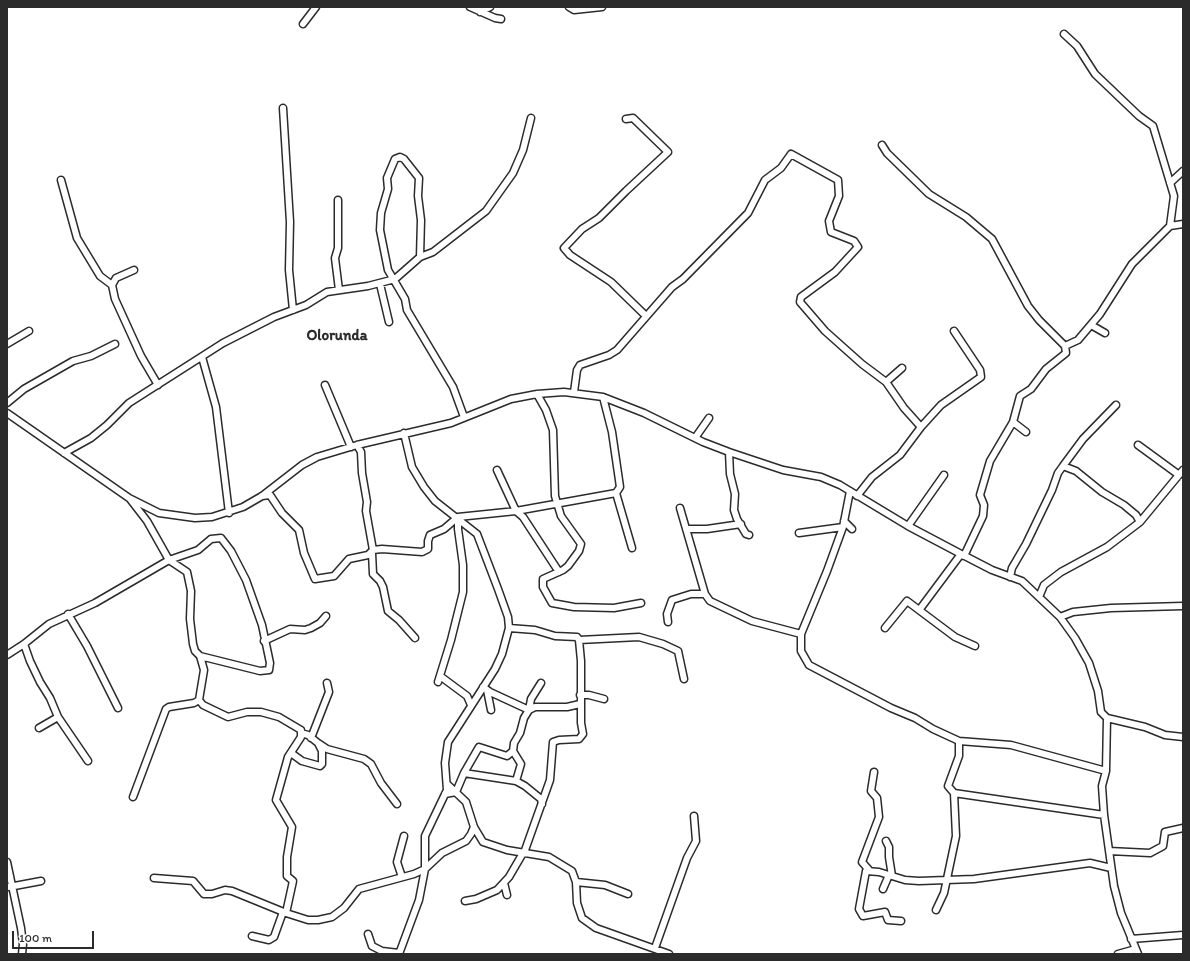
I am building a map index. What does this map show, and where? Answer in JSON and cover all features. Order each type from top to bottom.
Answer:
[{"type":"street","points":[[303,24],[316,7]]},
{"type":"street","points":[[470,7],[495,18],[502,19]]},
{"type":"street","points":[[480,12],[490,7]]},
{"type":"street","points":[[569,7],[574,10],[602,7]]},
{"type":"street","points":[[1064,34],[1077,46],[1095,74],[1139,116],[1153,126],[1174,196],[1170,226]]},
{"type":"street","points":[[283,108],[290,222],[289,270],[293,310]]},
{"type":"street","points":[[64,453],[91,438],[107,425],[129,403],[223,343],[274,317],[306,305],[322,294],[380,284],[395,279],[420,257],[433,252],[486,211],[513,173],[523,150],[531,118]]},
{"type":"street","points":[[626,119],[633,118],[668,152],[626,190],[599,218],[582,229],[564,248],[570,255],[610,282],[646,316]]},
{"type":"street","points":[[882,145],[887,153],[928,194],[966,217],[992,239],[1028,306],[1064,346],[1066,354],[1046,369],[1031,389],[1020,396],[1013,422],[990,461],[980,495],[984,505],[983,516],[963,555],[920,609]]},
{"type":"street","points":[[574,392],[577,370],[580,365],[609,356],[617,350],[672,287],[683,279],[748,212],[765,180],[781,168],[790,154],[838,180],[839,196],[829,221],[831,232],[854,241],[858,247],[835,272],[803,295],[800,302],[825,331],[862,364],[886,382],[904,408],[921,427]]},
{"type":"street","points":[[420,257],[421,220],[418,196],[419,178],[404,159],[400,157],[395,159],[387,178],[388,189],[381,213],[380,230],[388,270],[395,279],[405,299],[407,310],[453,387],[464,417]]},
{"type":"street","points":[[1170,183],[1183,171]]},
{"type":"street","points":[[61,180],[77,238],[100,276],[112,285],[115,299],[135,344],[158,385]]},
{"type":"street","points":[[338,200],[338,248],[335,258],[339,290]]},
{"type":"street","points":[[1064,346],[1078,340],[1100,314],[1132,264],[1170,226],[1183,224]]},
{"type":"street","points":[[112,285],[116,278],[134,270]]},
{"type":"street","points":[[380,284],[389,322]]},
{"type":"street","points":[[1090,325],[1105,333]]},
{"type":"street","points":[[7,344],[29,331]]},
{"type":"street","points":[[858,496],[872,477],[900,455],[921,427],[949,398],[981,377],[980,370],[954,331]]},
{"type":"street","points":[[7,403],[24,389],[73,362],[92,356],[115,344]]},
{"type":"street","points":[[202,357],[216,407],[229,512]]},
{"type":"street","points":[[886,382],[902,368]]},
{"type":"street","points":[[325,385],[354,446],[361,452],[373,574],[380,581],[383,587],[388,611],[400,620],[403,626],[415,638]]},
{"type":"street","points":[[7,413],[129,498],[159,513],[172,516],[212,518],[229,512],[262,496],[302,465],[317,457],[404,433],[443,425],[511,399],[537,394],[574,392],[603,397],[729,452],[783,470],[821,477],[850,491],[908,526],[963,555],[1022,581],[1060,617],[1089,663],[1098,691],[1101,712],[1107,718],[1145,727],[1165,735],[1183,738]]},
{"type":"street","points":[[537,394],[546,410],[554,430],[554,483],[557,503],[561,516],[581,544],[579,551],[568,566],[543,579],[541,582],[543,587],[552,603],[574,607],[614,608],[641,603]]},
{"type":"street","points":[[262,496],[270,495],[282,513],[299,530],[304,553],[315,578],[334,576],[349,559],[382,549],[422,552],[428,549],[430,535],[444,529],[458,517],[516,511],[616,492],[620,487],[612,432],[603,397]]},
{"type":"street","points":[[1010,577],[1012,568],[1026,544],[1052,490],[1058,473],[1083,439],[1116,405]]},
{"type":"street","points":[[695,438],[709,418]]},
{"type":"street","points":[[1013,422],[1026,432]]},
{"type":"street","points":[[368,934],[372,946],[382,951],[399,954],[419,900],[425,869],[425,836],[445,794],[447,784],[445,763],[448,742],[471,705],[485,688],[502,654],[509,628],[508,617],[501,596],[477,534],[458,517],[435,500],[415,473],[404,433]]},
{"type":"street","points":[[1039,597],[1044,585],[1061,572],[1102,550],[1140,522],[1181,472],[1138,445]]},
{"type":"street","points":[[729,452],[730,474],[735,494],[734,510],[746,534],[749,535]]},
{"type":"street","points":[[1063,466],[1076,472],[1102,492],[1124,505],[1136,515],[1140,522]]},
{"type":"street","points":[[497,470],[516,511],[524,517],[558,572]]},
{"type":"street","points":[[908,526],[944,475]]},
{"type":"street","points":[[850,491],[843,528],[801,634],[801,651],[813,669],[959,740],[1011,745],[1106,771]]},
{"type":"street","points":[[616,492],[632,548]]},
{"type":"street","points":[[129,498],[147,521],[169,560],[184,569],[188,577],[192,604],[191,630],[193,644],[195,651],[200,656],[204,670],[199,700],[203,705],[228,717],[247,712],[261,712],[279,717],[299,728],[301,734],[288,758],[276,800],[292,827],[287,857],[287,876],[293,881],[285,912],[274,937],[269,940],[252,936]]},
{"type":"street","points":[[680,508],[705,594],[710,601],[752,621],[801,634]]},
{"type":"street","points":[[458,517],[458,529],[463,565],[463,592],[454,632],[439,679],[467,696],[471,705]]},
{"type":"street","points":[[844,521],[852,529]]},
{"type":"street","points":[[686,529],[707,529],[741,524]]},
{"type":"street","points":[[799,533],[843,528]]},
{"type":"street","points":[[7,655],[24,644],[49,624],[68,614],[95,603],[169,560],[198,550],[211,539],[217,538],[224,540],[246,580],[262,625],[264,641],[268,647],[270,663],[269,670],[260,671],[200,656]]},
{"type":"street","points":[[668,622],[667,614],[672,600],[691,594],[705,594]]},
{"type":"street","points":[[885,628],[907,601],[920,609],[955,637],[975,646]]},
{"type":"street","points":[[1060,617],[1073,612],[1111,608],[1183,606]]},
{"type":"street","points":[[68,614],[88,646],[118,708]]},
{"type":"street","points":[[264,641],[290,629],[305,630],[311,628],[320,623],[326,616]]},
{"type":"street","points":[[509,628],[539,630],[555,636],[577,637],[579,640],[640,637],[664,644],[678,651],[684,679]]},
{"type":"street","points":[[465,902],[497,890],[504,883],[524,853],[542,804],[550,780],[553,742],[559,740],[579,739],[583,734],[580,704],[579,640]]},
{"type":"street","points":[[24,644],[40,682],[50,698],[58,717],[88,762]]},
{"type":"street","points":[[311,738],[330,692],[327,683]]},
{"type":"street","points":[[516,781],[521,764],[513,751],[514,743],[520,733],[524,718],[529,710],[531,699],[541,683]]},
{"type":"street","points":[[485,688],[490,710]]},
{"type":"street","points":[[485,688],[529,710]]},
{"type":"street","points":[[580,695],[589,695],[604,699]]},
{"type":"street","points":[[133,797],[166,709],[194,703],[199,700]]},
{"type":"street","points":[[529,710],[535,707],[567,708],[580,704]]},
{"type":"street","points":[[39,728],[58,717]]},
{"type":"street","points":[[1107,718],[1106,771],[1102,786],[1104,815],[1111,868],[1121,913],[1137,951],[1118,954]]},
{"type":"street","points":[[301,734],[311,738],[327,749],[364,759],[371,764],[381,783],[397,804]]},
{"type":"street","points":[[936,910],[944,893],[956,836],[954,793],[948,786],[958,756],[959,740]]},
{"type":"street","points":[[291,753],[302,761],[320,766],[323,761],[322,751],[318,743]]},
{"type":"street","points":[[456,792],[464,773],[479,748],[507,756],[513,751]]},
{"type":"street","points":[[874,772],[871,791],[877,798],[879,816],[862,862],[869,870],[919,881],[974,879],[1090,863],[1111,868]]},
{"type":"street","points":[[464,773],[516,781],[525,786],[541,799],[542,804]]},
{"type":"street","points":[[447,784],[466,802],[474,827],[483,842],[499,848],[549,857],[572,871],[576,882],[577,903],[582,918],[596,928],[656,948],[669,954]]},
{"type":"street","points":[[445,794],[456,792]]},
{"type":"street","points":[[954,793],[1030,806],[1104,815]]},
{"type":"street","points":[[656,948],[687,858],[696,842],[694,816]]},
{"type":"street","points":[[154,878],[193,881],[204,894],[212,894],[225,890],[232,891],[308,920],[318,920],[332,917],[344,908],[359,889],[414,874],[425,869],[442,853],[466,841],[474,827]]},
{"type":"street","points":[[1109,851],[1150,853],[1163,846],[1165,832],[1183,828]]},
{"type":"street","points":[[402,877],[397,862],[404,836]]},
{"type":"street","points":[[883,889],[890,875],[889,847],[886,841]]},
{"type":"street","points":[[7,862],[9,887],[21,928],[23,944],[22,954]]},
{"type":"street","points":[[869,870],[865,875],[859,909],[863,916],[885,912],[888,920],[901,921]]},
{"type":"street","points":[[9,887],[41,881]]},
{"type":"street","points":[[576,882],[605,885],[628,894]]},
{"type":"street","points":[[504,883],[508,895]]},
{"type":"street","points":[[1131,939],[1183,936]]},
{"type":"district","name":"Olorunda","points":[[337,336]]}]
